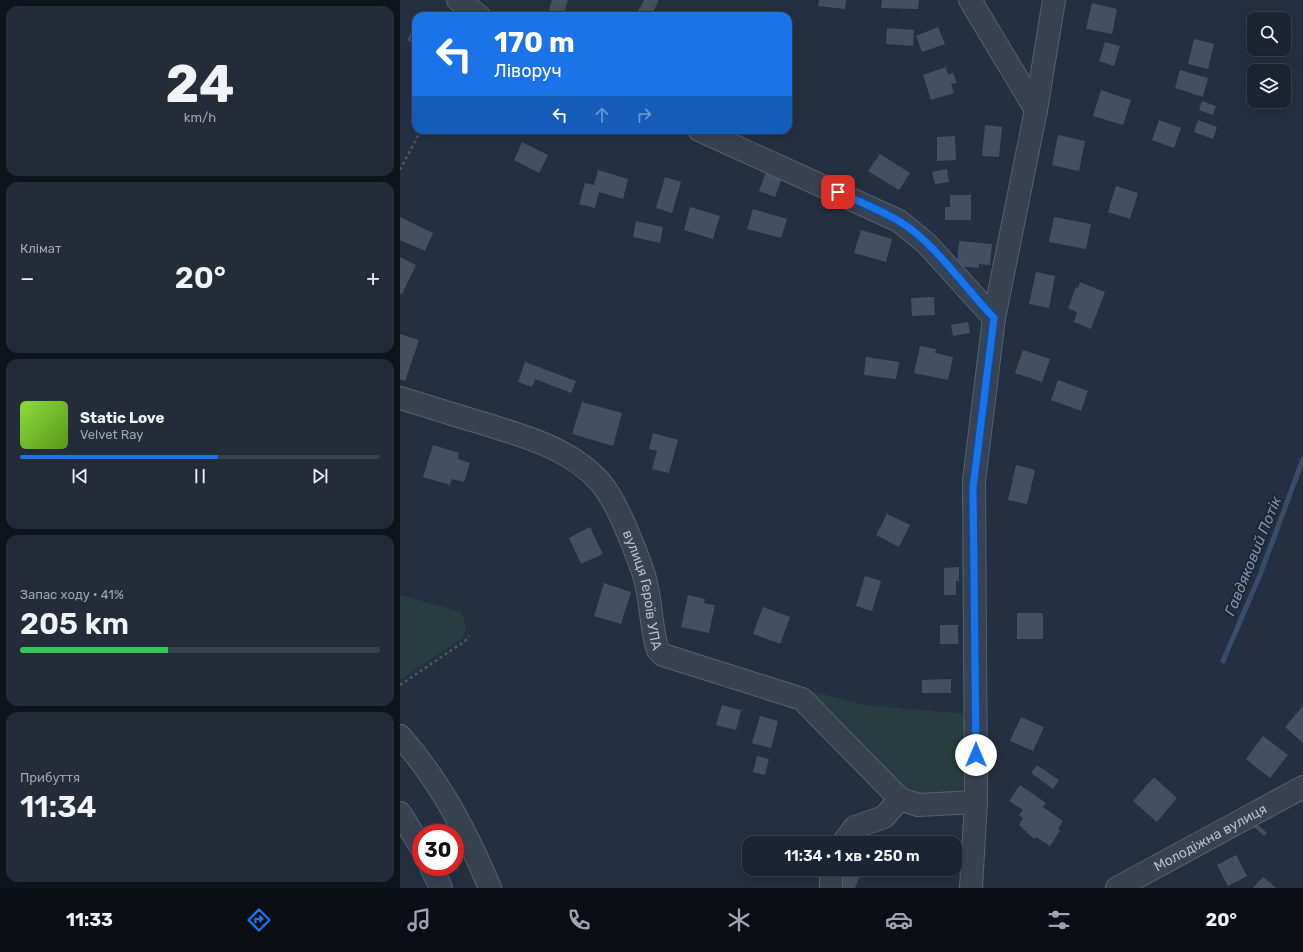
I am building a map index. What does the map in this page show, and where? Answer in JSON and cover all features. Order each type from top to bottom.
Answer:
[{"type":"street","points":[[970,0],[1036,110]]},
{"type":"street","points":[[971,888],[976,802],[973,488],[994,318],[1036,110],[1054,0]]},
{"type":"street","points":[[708,134],[899,221],[927,244],[994,318]]},
{"type":"street","name":"вулиця Героїв УПА","points":[[400,398],[518,434],[559,450],[583,466],[601,482],[615,505],[642,570],[648,592],[652,628],[658,650],[663,655],[802,700],[900,799],[918,805],[976,802]]},
{"type":"street","points":[[400,736],[413,751],[453,809],[473,847],[490,888]]},
{"type":"street","name":"Молодіжна вулиця","points":[[1117,888],[1303,787]]},
{"type":"street","points":[[848,836],[855,827],[884,818],[900,799]]},
{"type":"street","points":[[400,813],[412,832]]},
{"type":"street","points":[[435,876],[441,888]]},
{"type":"street","points":[[831,888],[832,876]]},
{"type":"path","points":[[400,170],[418,134]]},
{"type":"path","points":[[400,685],[465,641],[469,636]]},
{"type":"green space","points":[[400,595],[461,612],[466,629],[461,639],[400,680]]},
{"type":"green space","points":[[807,690],[865,705],[969,714],[970,794],[918,797],[896,786]]},
{"type":"building","points":[[552,0],[568,0],[564,12],[548,12]]},
{"type":"building","points":[[644,0],[659,0],[653,12],[638,11]]},
{"type":"building","points":[[819,0],[846,0],[845,9],[818,6]]},
{"type":"building","points":[[882,0],[919,0],[918,9],[881,8]]},
{"type":"building","points":[[1092,3],[1117,9],[1112,34],[1086,29]]},
{"type":"building","points":[[938,27],[945,44],[922,52],[916,36]]},
{"type":"building","points":[[887,28],[914,30],[913,46],[886,44]]},
{"type":"building","points":[[412,31],[412,43],[407,40]]},
{"type":"building","points":[[1194,39],[1214,44],[1208,69],[1188,64]]},
{"type":"building","points":[[1105,42],[1120,46],[1114,66],[1099,61]]},
{"type":"building","points":[[946,67],[948,75],[953,73],[957,83],[951,84],[954,93],[931,100],[923,75]]},
{"type":"building","points":[[1180,70],[1208,78],[1203,97],[1175,88]]},
{"type":"building","points":[[1101,90],[1131,100],[1123,125],[1093,116]]},
{"type":"building","points":[[1202,101],[1216,106],[1213,115],[1199,110]]},
{"type":"building","points":[[1159,120],[1181,128],[1174,148],[1152,140]]},
{"type":"building","points":[[1198,120],[1217,127],[1213,139],[1194,132]]},
{"type":"building","points":[[985,125],[1002,127],[999,157],[982,156]]},
{"type":"building","points":[[1058,135],[1085,141],[1079,171],[1052,165]]},
{"type":"building","points":[[955,136],[956,160],[937,161],[937,137]]},
{"type":"building","points":[[522,142],[548,155],[539,173],[514,160]]},
{"type":"building","points":[[880,154],[910,173],[899,190],[868,171]]},
{"type":"building","points":[[947,169],[949,182],[935,184],[932,172]]},
{"type":"building","points":[[598,170],[628,179],[623,199],[599,192],[595,208],[579,204],[585,183],[594,185]]},
{"type":"building","points":[[766,172],[782,178],[775,197],[759,191]]},
{"type":"building","points":[[665,177],[681,182],[672,213],[656,208]]},
{"type":"building","points":[[1116,186],[1138,193],[1130,219],[1108,212]]},
{"type":"building","points":[[950,195],[971,195],[971,220],[945,220],[945,207],[950,207]]},
{"type":"building","points":[[690,207],[720,216],[713,239],[684,230]]},
{"type":"building","points":[[753,209],[787,219],[781,238],[747,229]]},
{"type":"building","points":[[400,217],[433,233],[425,251],[400,240]]},
{"type":"building","points":[[1054,217],[1091,224],[1086,249],[1049,242]]},
{"type":"building","points":[[636,221],[663,227],[660,243],[633,237]]},
{"type":"building","points":[[861,230],[892,239],[886,262],[854,253]]},
{"type":"building","points":[[959,241],[992,244],[990,265],[979,264],[979,268],[957,266]]},
{"type":"building","points":[[400,257],[416,265],[402,294],[400,293]]},
{"type":"building","points":[[1036,272],[1055,276],[1049,308],[1029,304]]},
{"type":"building","points":[[1080,282],[1105,292],[1091,329],[1074,322],[1077,312],[1068,308],[1076,287],[1078,288]]},
{"type":"building","points":[[934,297],[935,315],[912,316],[911,298]]},
{"type":"building","points":[[968,322],[970,333],[953,336],[951,325]]},
{"type":"building","points":[[400,334],[419,340],[405,381],[400,379]]},
{"type":"building","points":[[920,346],[936,349],[935,353],[953,357],[948,380],[914,373]]},
{"type":"building","points":[[1023,350],[1050,359],[1042,382],[1015,373]]},
{"type":"building","points":[[866,357],[899,362],[896,379],[864,375]]},
{"type":"building","points":[[525,362],[576,381],[571,393],[535,379],[532,387],[518,382]]},
{"type":"building","points":[[1058,380],[1088,391],[1081,411],[1051,400]]},
{"type":"building","points":[[582,402],[622,413],[613,446],[572,434]]},
{"type":"building","points":[[653,433],[678,440],[669,473],[652,469],[657,451],[649,449]]},
{"type":"building","points":[[433,445],[459,453],[458,459],[470,463],[464,482],[452,479],[450,485],[423,477]]},
{"type":"building","points":[[1016,465],[1035,470],[1027,504],[1008,500]]},
{"type":"building","points":[[887,514],[910,525],[899,547],[876,535]]},
{"type":"building","points":[[590,527],[603,554],[581,564],[569,538]]},
{"type":"building","points":[[959,567],[959,581],[956,581],[956,595],[944,595],[944,568]]},
{"type":"building","points":[[865,576],[881,581],[872,611],[856,606]]},
{"type":"building","points":[[604,583],[631,592],[621,624],[594,616]]},
{"type":"building","points":[[688,595],[705,599],[704,603],[715,605],[709,633],[681,627]]},
{"type":"building","points":[[763,607],[790,617],[780,644],[753,634]]},
{"type":"building","points":[[1017,613],[1043,613],[1043,639],[1017,639]]},
{"type":"building","points":[[940,625],[958,625],[958,644],[940,644]]},
{"type":"building","points":[[951,679],[951,693],[922,693],[922,680]]},
{"type":"building","points":[[722,705],[741,710],[736,730],[716,725]]},
{"type":"building","points":[[1303,706],[1303,743],[1285,727]]},
{"type":"building","points":[[760,716],[778,721],[771,748],[752,743]]},
{"type":"building","points":[[1021,717],[1044,727],[1033,751],[1010,741]]},
{"type":"building","points":[[1263,736],[1288,755],[1270,778],[1246,759]]},
{"type":"building","points":[[757,756],[769,759],[765,775],[753,772]]},
{"type":"building","points":[[1037,765],[1059,780],[1053,789],[1031,773]]},
{"type":"building","points":[[1154,777],[1177,798],[1157,822],[1133,801]]},
{"type":"building","points":[[1020,785],[1046,803],[1043,807],[1063,821],[1058,829],[1060,831],[1050,846],[1036,837],[1034,839],[1019,825],[1023,818],[1019,815],[1023,810],[1009,801]]},
{"type":"building","points":[[1257,824],[1267,833],[1264,836],[1254,827]]},
{"type":"building","points":[[1236,855],[1247,876],[1228,886],[1217,865]]},
{"type":"building","points":[[834,876],[860,876],[855,888],[845,888],[832,882]]},
{"type":"building","points":[[1263,877],[1276,888],[1253,888]]},
{"type":"waterway","name":"Гавдяковий Потік","points":[[1223,661],[1260,575],[1303,459]]},
{"type":"route","points":[[838,192],[899,221],[914,232],[927,244],[974,298],[994,318],[973,488],[976,755]]}]
